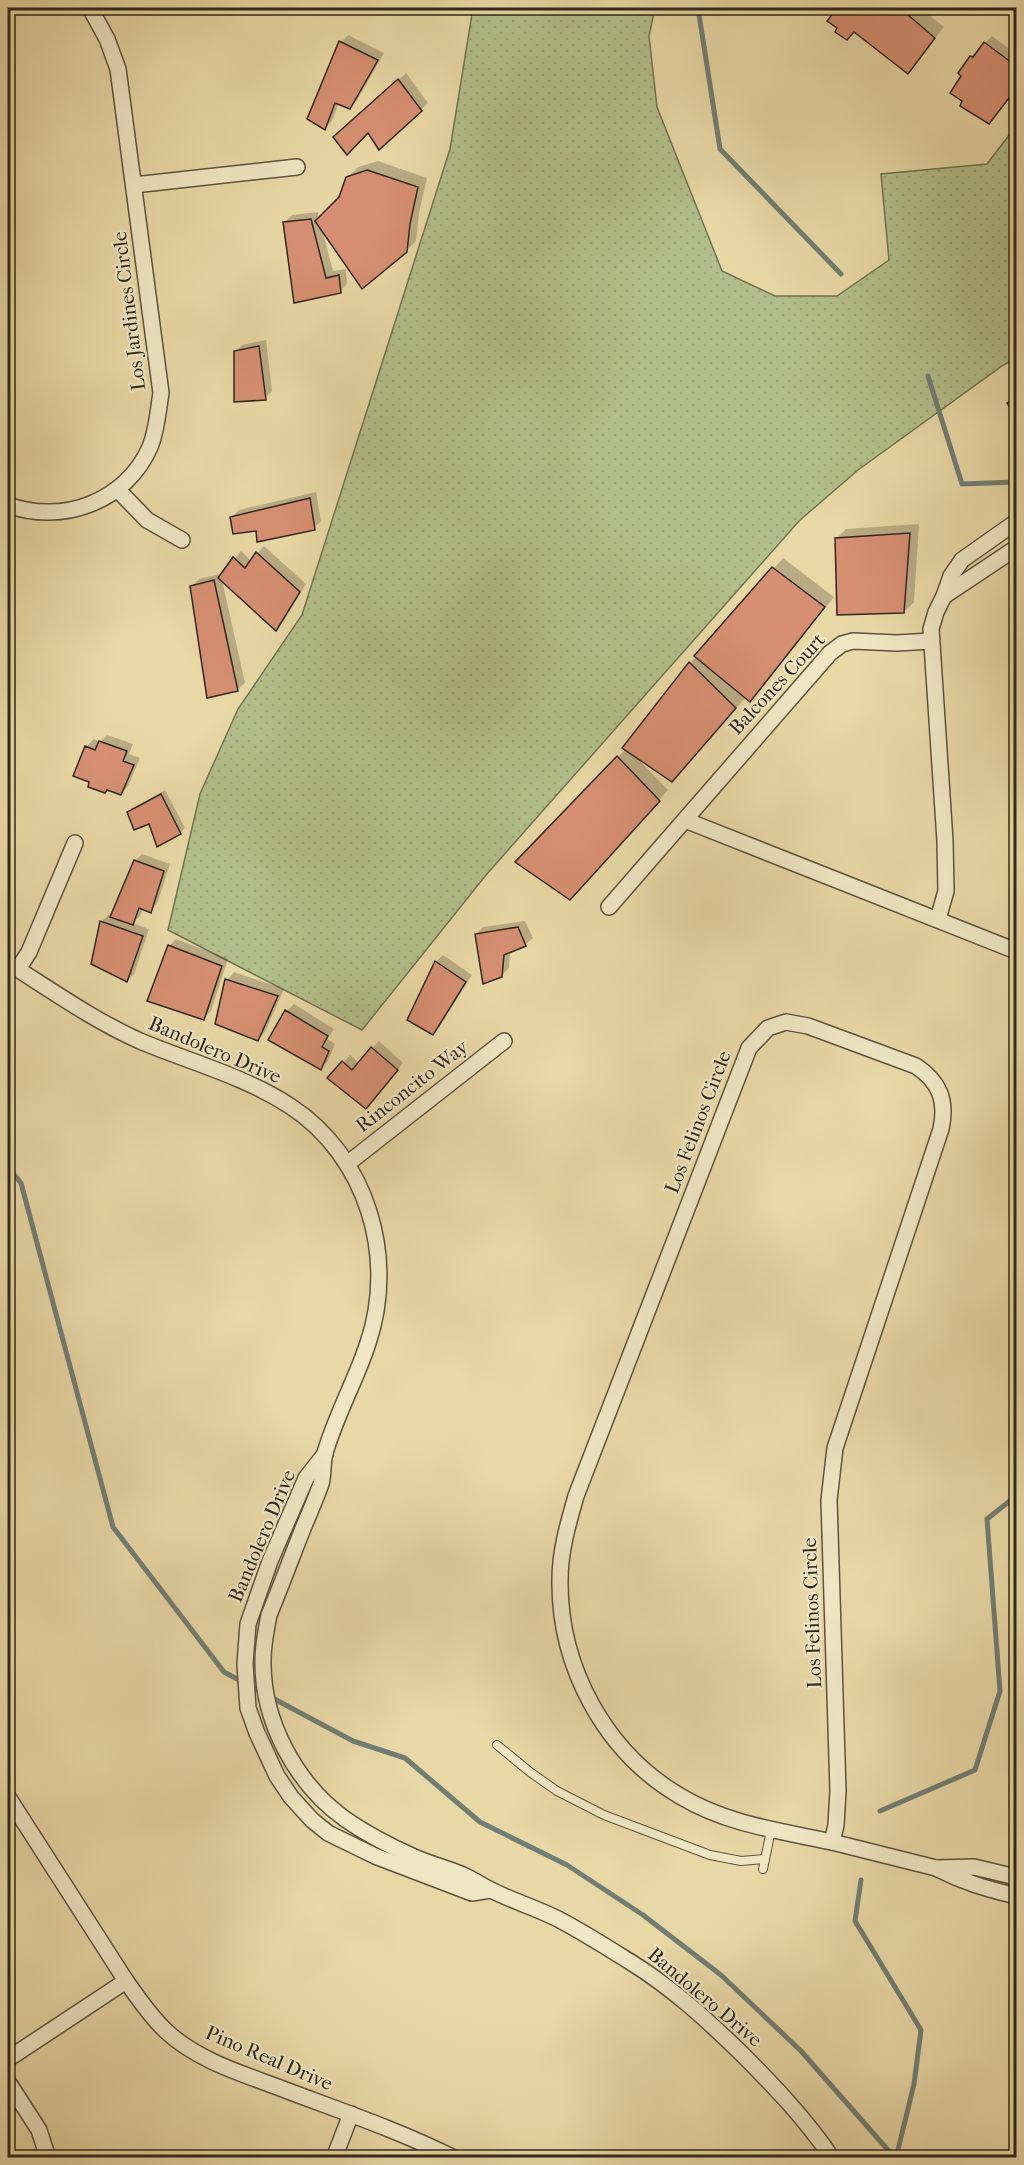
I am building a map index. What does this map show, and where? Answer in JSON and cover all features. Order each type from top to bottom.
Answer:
[{"type":"street","name":"Los Jardines Circle","points":[[8,505],[40,513],[60,513],[82,508],[102,499],[117,489],[142,462],[151,446],[156,427],[160,393],[118,69],[107,39],[90,8]]},
{"type":"street","points":[[134,185],[297,167]]},
{"type":"street","points":[[117,489],[147,520],[182,540]]},
{"type":"street","points":[[938,919],[946,891],[945,841],[931,641],[936,612],[951,576],[962,560],[1017,522]]},
{"type":"street","points":[[944,596],[1017,548]]},
{"type":"street","name":"Balcones Court","points":[[609,908],[830,653],[842,644],[853,641],[897,644],[931,641]]},
{"type":"street","points":[[685,820],[1017,951]]},
{"type":"street","points":[[13,966],[29,952],[75,843]]},
{"type":"street","name":"Bandolero Drive","points":[[13,966],[111,1026],[141,1041],[257,1088],[288,1105],[304,1116],[326,1138],[356,1178],[368,1205],[378,1252],[379,1278],[376,1309],[369,1341],[325,1454],[321,1482],[269,1615],[263,1660],[266,1693],[274,1723],[286,1751],[302,1777],[346,1819],[413,1857],[465,1876],[490,1890],[558,1919],[634,1964],[673,1992],[715,2027],[781,2092],[832,2157]]},
{"type":"street","name":"Los Felinos Circle","points":[[832,1842],[836,1825],[838,1791],[829,1500],[832,1467],[842,1427],[941,1129],[944,1108],[940,1092],[928,1074],[916,1066],[808,1026],[786,1022],[768,1028],[749,1048],[576,1496],[564,1539],[560,1578],[560,1600],[569,1652],[587,1699],[628,1755],[642,1769],[681,1797],[725,1817],[936,1868],[974,1867],[1017,1876]]},
{"type":"street","name":"Rinconcito Way","points":[[346,1164],[504,1041]]},
{"type":"street","name":"Bandolero Drive","points":[[325,1454],[306,1478],[270,1561],[248,1624],[245,1664],[248,1708],[257,1733],[277,1776],[291,1797],[312,1820],[328,1833],[375,1856],[472,1893],[490,1890]]},
{"type":"street","name":"Pino Real Drive","points":[[8,1797],[126,1981],[166,2031],[183,2044],[238,2072],[395,2130],[454,2157]]},
{"type":"street","points":[[936,1868],[977,1887],[1017,1896]]},
{"type":"street","points":[[8,2059],[126,1981]]},
{"type":"street","points":[[8,2082],[39,2130],[48,2157]]},
{"type":"street","points":[[334,2157],[351,2114]]},
{"type":"lane","points":[[497,1745],[557,1791],[604,1815],[710,1855],[741,1861],[765,1859]]},
{"type":"lane","points":[[763,1869],[771,1829]]},
{"type":"green space","points":[[473,8],[655,8],[649,36],[657,107],[722,271],[775,296],[837,296],[889,260],[881,174],[987,164],[1016,126],[1016,358],[858,470],[799,521],[486,875],[362,1030],[168,930],[200,794],[238,709],[302,615],[450,149]]},
{"type":"building","points":[[837,8],[878,8],[884,13],[888,8],[897,14],[901,9],[935,38],[908,74],[854,32],[847,40],[835,32],[837,28],[827,21]]},
{"type":"building","points":[[339,41],[378,60],[350,109],[335,103],[325,130],[307,119]]},
{"type":"building","points":[[984,42],[1016,66],[1016,103],[1009,98],[989,124],[960,106],[962,101],[950,93],[961,76],[958,73]]},
{"type":"building","points":[[398,79],[422,111],[379,150],[368,133],[347,155],[333,137]]},
{"type":"building","points":[[367,170],[418,187],[407,252],[362,289],[315,221],[339,197],[346,177]]},
{"type":"building","points":[[311,219],[326,278],[339,275],[341,293],[294,303],[283,222]]},
{"type":"building","points":[[259,346],[266,400],[234,402],[234,351]]},
{"type":"building","points":[[1016,397],[1016,418],[1007,403]]},
{"type":"building","points":[[310,498],[315,530],[257,542],[256,531],[233,534],[230,517]]},
{"type":"building","points":[[910,533],[904,613],[837,615],[835,538]]},
{"type":"building","points":[[256,552],[300,592],[276,631],[218,578],[233,557],[245,568]]},
{"type":"building","points":[[772,567],[825,607],[750,702],[694,656]]},
{"type":"building","points":[[214,580],[238,691],[207,698],[190,586]]},
{"type":"building","points":[[689,662],[736,708],[672,782],[622,748]]},
{"type":"building","points":[[99,741],[127,751],[123,761],[134,765],[121,795],[107,790],[105,793],[88,787],[89,782],[73,776],[85,746],[95,750]]},
{"type":"building","points":[[617,756],[660,801],[570,900],[515,862]]},
{"type":"building","points":[[161,794],[181,834],[157,847],[149,824],[134,830],[127,812]]},
{"type":"building","points":[[134,860],[164,871],[151,913],[139,908],[133,925],[110,917]]},
{"type":"building","points":[[100,921],[143,936],[127,982],[91,964]]},
{"type":"building","points":[[518,927],[526,946],[504,955],[502,977],[483,984],[475,934]]},
{"type":"building","points":[[168,945],[222,966],[204,1020],[147,1001]]},
{"type":"building","points":[[435,961],[466,982],[433,1035],[407,1020]]},
{"type":"building","points":[[225,979],[278,996],[258,1041],[215,1024]]},
{"type":"building","points":[[285,1010],[328,1036],[322,1047],[329,1051],[321,1070],[268,1040]]},
{"type":"building","points":[[371,1047],[398,1070],[366,1109],[327,1078],[342,1061],[352,1070]]},
{"type":"waterway","points":[[698,8],[720,149],[841,274]]},
{"type":"waterway","points":[[928,376],[962,484],[1016,482]]},
{"type":"waterway","points":[[8,1167],[21,1183],[113,1527],[224,1672],[353,1741],[405,1758],[480,1822],[567,1865],[643,1915],[721,1975],[801,2051],[895,2158]]},
{"type":"waterway","points":[[880,1811],[975,1770],[1000,1691],[987,1519],[1016,1496]]},
{"type":"waterway","points":[[861,1880],[855,1921],[921,2030],[914,2084],[896,2158]]}]
